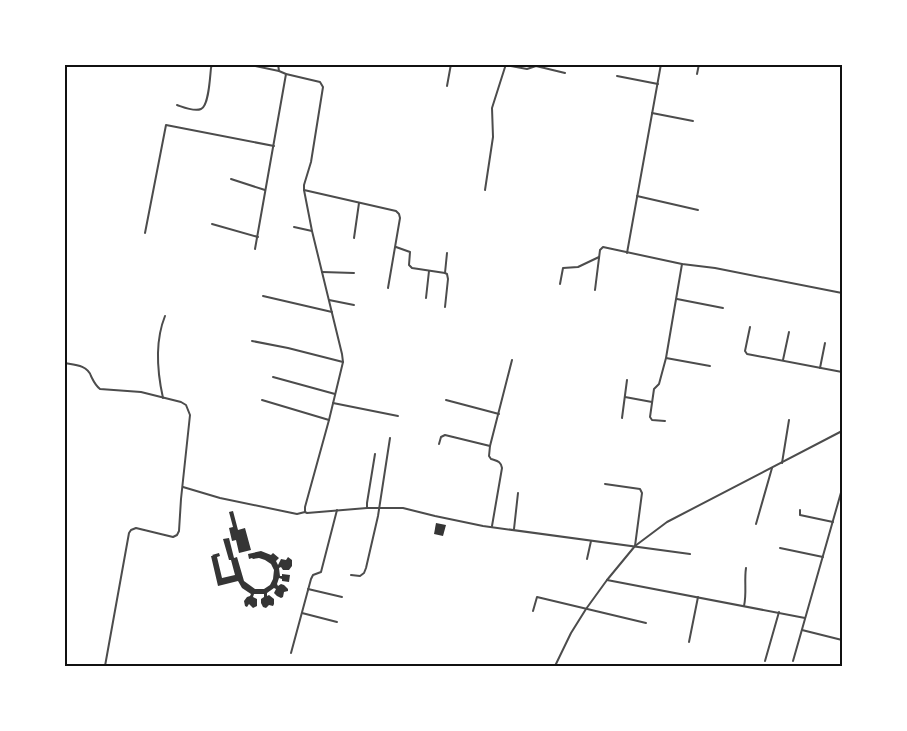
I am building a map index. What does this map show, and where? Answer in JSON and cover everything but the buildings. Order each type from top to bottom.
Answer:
[{"type":"street","points":[[177,105],[197,110],[204,107],[212,64]]},
{"type":"street","points":[[246,64],[320,82],[323,87],[311,162],[304,190],[343,362],[305,512]]},
{"type":"street","points":[[278,64],[279,71]]},
{"type":"street","points":[[447,86],[451,64]]},
{"type":"street","points":[[627,253],[661,64]]},
{"type":"street","points":[[697,74],[699,64]]},
{"type":"street","points":[[485,190],[493,137],[492,108],[506,65],[527,69],[536,66],[565,74]]},
{"type":"street","points":[[255,249],[286,75]]},
{"type":"street","points":[[617,76],[658,84]]},
{"type":"street","points":[[652,113],[693,120]]},
{"type":"street","points":[[144,233],[166,125],[274,146]]},
{"type":"street","points":[[231,179],[266,190]]},
{"type":"street","points":[[304,190],[399,214],[396,247],[388,288]]},
{"type":"street","points":[[637,195],[698,210]]},
{"type":"street","points":[[354,238],[359,203]]},
{"type":"street","points":[[212,224],[258,237]]},
{"type":"street","points":[[294,227],[312,231]]},
{"type":"street","points":[[396,247],[410,252],[410,267],[445,273]]},
{"type":"street","points":[[595,290],[599,257],[603,247],[682,264],[757,275],[843,293]]},
{"type":"street","points":[[445,308],[448,279],[445,273],[447,253]]},
{"type":"street","points":[[560,284],[563,268],[578,267],[599,257]]},
{"type":"street","points":[[665,421],[650,418],[654,389],[659,384],[666,358],[682,264]]},
{"type":"street","points":[[426,298],[429,271]]},
{"type":"street","points":[[322,272],[354,273]]},
{"type":"street","points":[[263,296],[332,312]]},
{"type":"street","points":[[677,299],[723,308]]},
{"type":"street","points":[[329,300],[354,305]]},
{"type":"street","points":[[163,398],[158,379],[158,351],[160,328],[165,316]]},
{"type":"street","points":[[750,327],[745,353],[843,372]]},
{"type":"street","points":[[783,360],[789,332]]},
{"type":"street","points":[[252,341],[343,362]]},
{"type":"street","points":[[820,368],[825,343]]},
{"type":"street","points":[[666,358],[710,366]]},
{"type":"street","points":[[492,526],[502,464],[500,461],[489,458],[490,446],[512,360]]},
{"type":"street","points":[[64,363],[88,369],[96,387],[100,389],[141,392],[182,402],[186,405],[190,415],[179,531],[177,536],[172,537],[136,528],[129,533],[105,666]]},
{"type":"street","points":[[273,377],[335,394]]},
{"type":"street","points":[[622,418],[627,380]]},
{"type":"street","points":[[625,396],[652,402]]},
{"type":"street","points":[[262,400],[329,420]]},
{"type":"street","points":[[446,400],[499,414]]},
{"type":"street","points":[[333,403],[398,416]]},
{"type":"street","points":[[782,463],[789,420]]},
{"type":"street","points":[[555,666],[586,609],[635,546],[667,522],[843,431]]},
{"type":"street","points":[[439,444],[441,437],[445,435],[490,446]]},
{"type":"street","points":[[351,575],[360,576],[365,571],[379,508],[390,438]]},
{"type":"street","points":[[367,508],[375,454]]},
{"type":"street","points":[[756,524],[772,468]]},
{"type":"street","points":[[605,484],[640,489],[642,492],[635,546]]},
{"type":"street","points":[[183,487],[220,498],[297,514],[367,508],[403,508],[447,519],[514,530],[690,554]]},
{"type":"street","points":[[793,661],[843,489]]},
{"type":"street","points":[[514,530],[518,494]]},
{"type":"street","points":[[291,653],[311,577],[321,572],[337,510]]},
{"type":"street","points":[[800,510],[800,515],[833,522]]},
{"type":"street","points":[[587,559],[591,541]]},
{"type":"street","points":[[780,548],[823,557]]},
{"type":"street","points":[[744,606],[746,568]]},
{"type":"street","points":[[607,580],[805,618]]},
{"type":"street","points":[[308,589],[342,597]]},
{"type":"street","points":[[533,611],[537,597],[646,623]]},
{"type":"street","points":[[689,642],[698,597]]},
{"type":"street","points":[[765,661],[779,612]]},
{"type":"street","points":[[302,613],[337,622]]},
{"type":"street","points":[[802,630],[843,640]]}]
